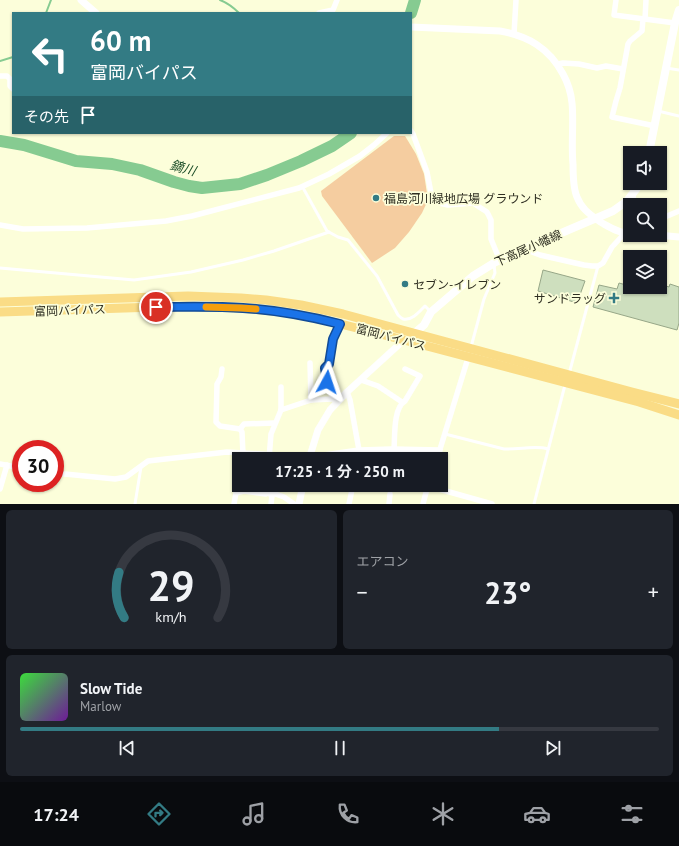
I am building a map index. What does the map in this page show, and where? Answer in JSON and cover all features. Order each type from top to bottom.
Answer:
[{"type":"highway","name":"富岡バイパス","points":[[0,302],[188,296],[241,298],[283,302],[318,308],[471,348],[679,415]]},
{"type":"highway","name":"富岡バイパス","points":[[0,312],[188,306],[241,308],[289,313],[317,318],[468,358],[679,404]]},
{"type":"main road","points":[[651,146],[666,68],[675,43],[675,23],[679,10]]},
{"type":"main road","name":"下高尾小幡線","points":[[404,340],[424,326],[431,312],[473,276],[498,261],[620,206],[627,201],[637,190]]},
{"type":"street","points":[[81,0],[93,12]]},
{"type":"street","points":[[324,12],[333,10],[337,0]]},
{"type":"street","points":[[514,34],[516,0]]},
{"type":"street","points":[[616,0],[614,15],[675,23]]},
{"type":"street","points":[[646,0],[642,31],[628,44],[620,88],[612,117],[655,126]]},
{"type":"street","points":[[412,27],[500,31],[514,34],[534,42],[544,50],[558,64],[570,90],[572,104],[572,154],[576,196],[588,214],[611,228],[623,232]]},
{"type":"street","points":[[558,64],[579,64],[597,68],[606,66],[624,69]]},
{"type":"street","points":[[0,76],[7,76],[10,79],[10,86],[12,88]]},
{"type":"street","points":[[412,132],[427,172],[431,193],[434,199],[439,203],[448,205],[473,203],[487,212],[492,220],[491,239],[498,256],[498,261]]},
{"type":"street","points":[[0,225],[23,229],[87,228],[192,216],[268,197],[302,186],[328,174],[360,156],[386,134]]},
{"type":"street","points":[[667,216],[679,211]]},
{"type":"street","points":[[667,236],[679,237]]},
{"type":"street","points":[[524,249],[584,265],[598,266],[603,263],[612,247],[623,237]]},
{"type":"street","points":[[335,401],[327,382],[325,368],[329,364],[333,339],[340,324]]},
{"type":"street","points":[[311,452],[321,424],[335,401],[348,392],[404,340]]},
{"type":"street","points":[[344,452],[357,450],[394,449],[440,450],[468,358]]},
{"type":"street","points":[[310,363],[311,400]]},
{"type":"street","points":[[222,369],[221,377],[217,384],[216,422],[220,426],[240,429]]},
{"type":"street","points":[[394,449],[397,413],[402,402],[405,401],[420,376],[405,369]]},
{"type":"street","points":[[361,380],[378,386],[402,402]]},
{"type":"street","points":[[269,452],[271,434],[281,410],[281,387]]},
{"type":"street","points":[[348,392],[357,450]]},
{"type":"street","points":[[281,410],[311,400],[335,401]]},
{"type":"street","points":[[240,429],[244,424],[275,423]]},
{"type":"street","points":[[240,429],[242,432],[243,452]]},
{"type":"street","points":[[64,474],[115,479],[126,477],[141,468],[148,461],[232,453]]},
{"type":"street","points":[[0,464],[12,466]]},
{"type":"street","points":[[0,489],[7,465]]},
{"type":"street","points":[[448,491],[492,504]]},
{"type":"street","points":[[234,504],[236,493],[240,492]]},
{"type":"street","points":[[251,492],[266,494],[266,492]]},
{"type":"street","points":[[270,492],[272,496],[271,504]]},
{"type":"street","points":[[275,492],[294,504]]},
{"type":"street","points":[[299,504],[302,492]]},
{"type":"street","points":[[349,504],[352,492]]},
{"type":"street","points":[[423,504],[426,492]]},
{"type":"street","points":[[390,494],[390,504]]},
{"type":"lane","points":[[666,68],[679,70]]},
{"type":"lane","points":[[658,111],[679,116]]},
{"type":"lane","points":[[302,186],[327,231],[348,240],[377,276],[398,315],[404,319],[408,319],[414,317],[426,306],[431,312]]},
{"type":"lane","points":[[634,194],[635,198]]},
{"type":"lane","points":[[0,268],[134,280],[191,272],[243,260],[329,232]]},
{"type":"lane","points":[[471,348],[484,299],[495,273],[498,261]]},
{"type":"lane","points":[[534,504],[598,266]]},
{"type":"lane","points":[[445,434],[510,450],[530,447],[548,449]]},
{"type":"lane","points":[[135,504],[141,468]]},
{"type":"shaded area","name":"福島河川緑地広場 グラウンド","points":[[394,136],[405,136],[416,154],[424,174],[428,200],[422,213],[409,232],[395,248],[372,263],[322,196],[321,191]]},
{"type":"building","points":[[543,270],[585,281],[577,303],[538,291]]},
{"type":"building","points":[[619,283],[623,284],[623,294],[667,294],[667,286],[669,287],[670,284],[679,287],[679,323],[677,330],[593,307],[599,285],[617,289]]},
{"type":"waterway","points":[[46,12],[51,0]]},
{"type":"waterway","points":[[220,0],[226,2],[238,12]]},
{"type":"waterway","name":"鏑川","points":[[411,12],[415,0]]},
{"type":"waterway","points":[[0,61],[12,57]]},
{"type":"waterway","name":"鏑川","points":[[0,141],[24,145],[76,161],[112,164],[140,170],[174,182],[202,188],[240,184],[267,175],[332,146],[350,134]]},
{"type":"slow traffic","points":[[206,307],[256,309]]},
{"type":"place","name":"福島河川緑地広場 グラウンド","points":[[376,198]]},
{"type":"place","name":"セブン-イレブン","points":[[405,284]]},
{"type":"place","name":"サンドラッグ","points":[[614,298]]},
{"type":"route","points":[[156,307],[188,306],[241,308],[300,315],[340,324],[333,339],[329,364],[325,368],[327,382]]}]
